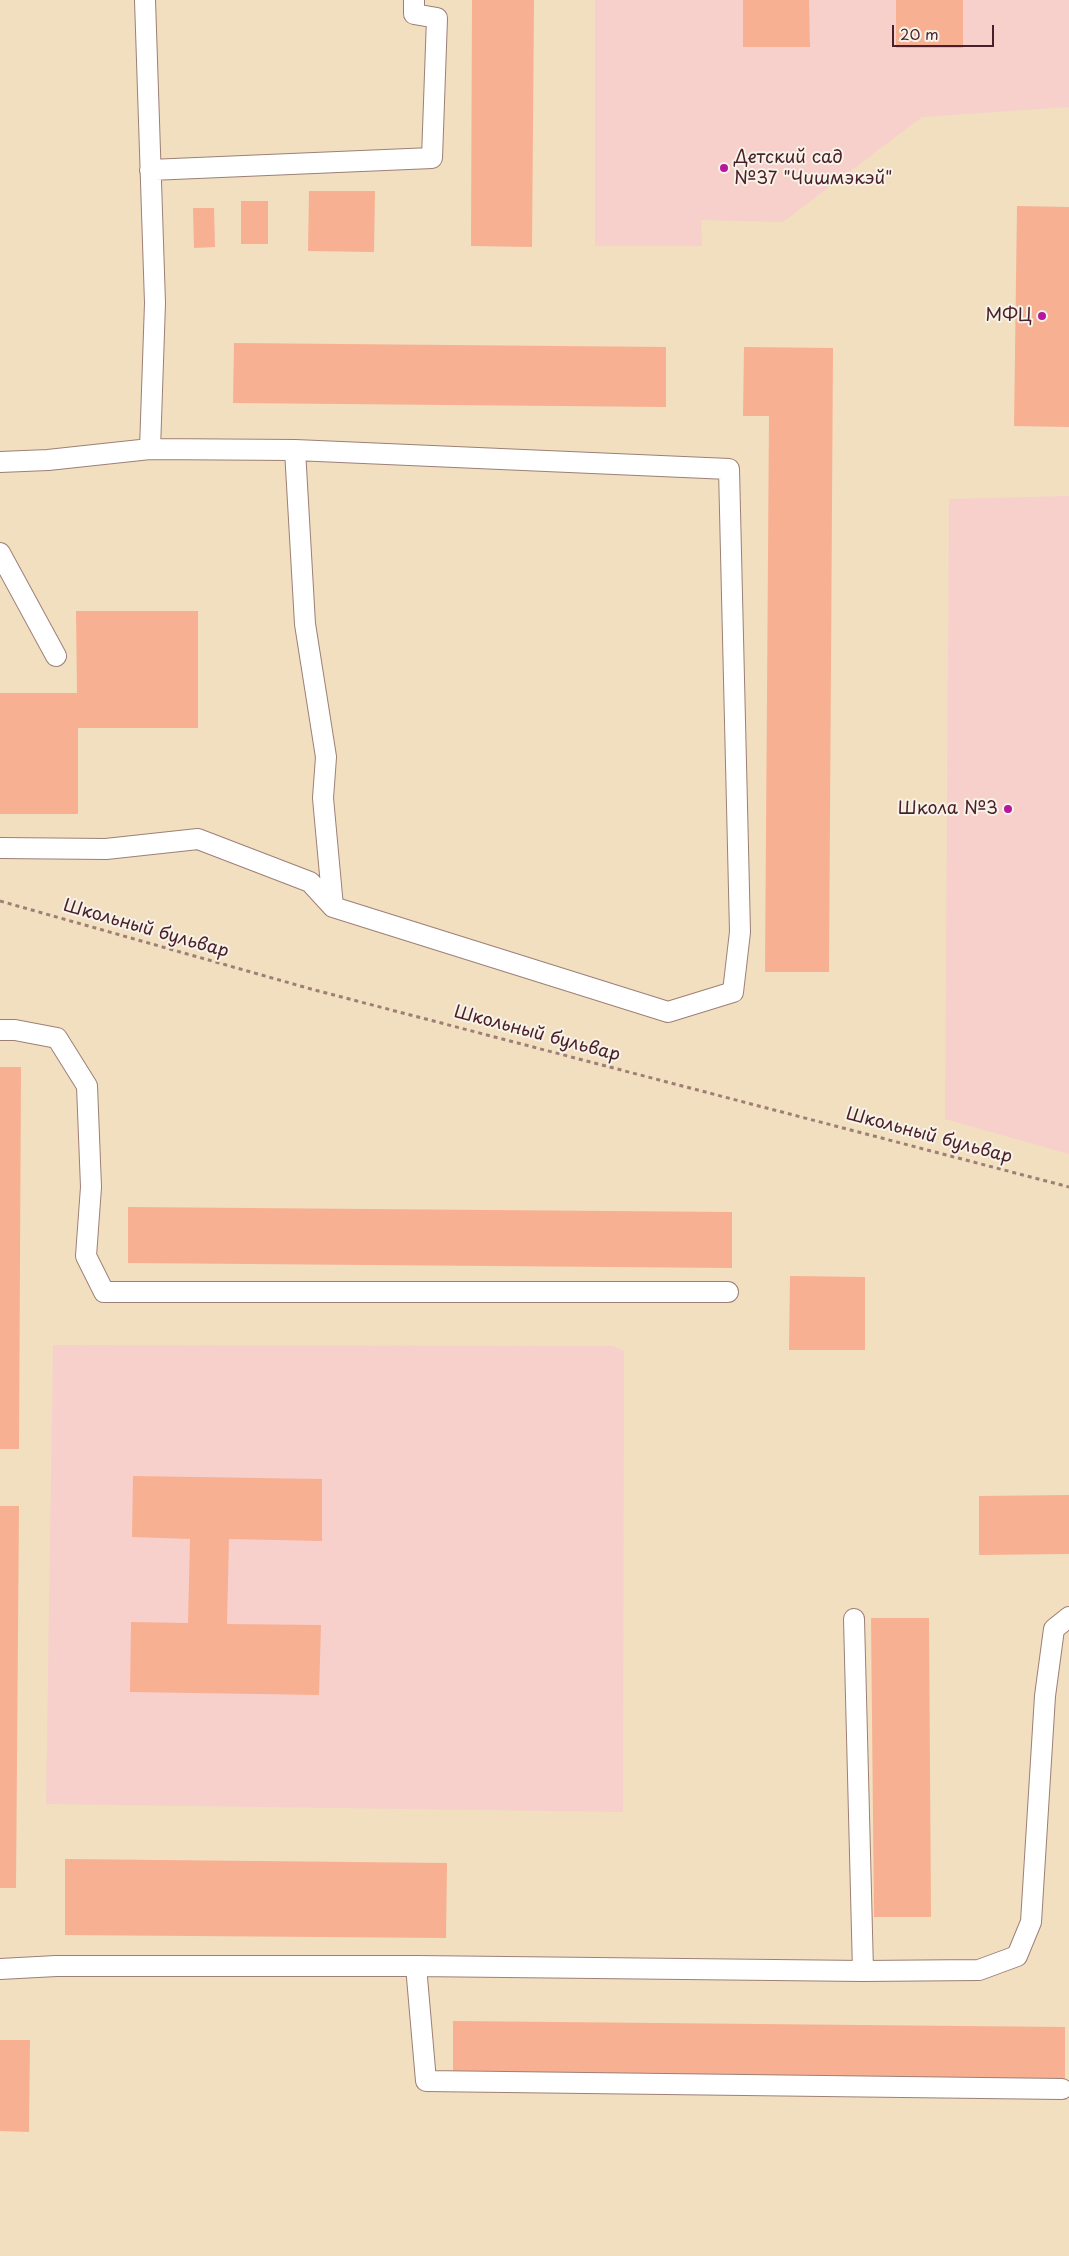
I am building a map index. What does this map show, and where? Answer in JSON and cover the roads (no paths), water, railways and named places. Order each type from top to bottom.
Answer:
[{"type":"lane","points":[[145,0],[155,303],[150,450]]},
{"type":"lane","points":[[150,170],[432,158],[437,18],[414,14],[414,0]]},
{"type":"lane","points":[[0,462],[48,460],[150,450],[295,450],[729,469],[740,932],[733,992],[668,1012],[333,907],[310,882],[198,839],[106,849],[0,848]]},
{"type":"lane","points":[[295,450],[305,624],[326,756],[324,798],[333,907]]},
{"type":"lane","points":[[0,553],[56,656]]},
{"type":"lane","points":[[0,1030],[15,1030],[57,1038],[87,1086],[90,1187],[86,1256],[104,1292],[728,1292]]},
{"type":"lane","points":[[0,1969],[56,1966],[416,1966],[863,1971],[979,1970],[1017,1956],[1031,1922],[1045,1696],[1054,1629],[1069,1617]]},
{"type":"lane","points":[[854,1619],[863,1971]]},
{"type":"lane","points":[[416,1966],[426,2081],[1062,2089]]},
{"type":"place","name":"Детский сад №37 \"Чишмэкэй\"","points":[[724,168]]},
{"type":"place","name":"МФЦ","points":[[1042,316]]},
{"type":"place","name":"Школа №3","points":[[1008,809]]}]
